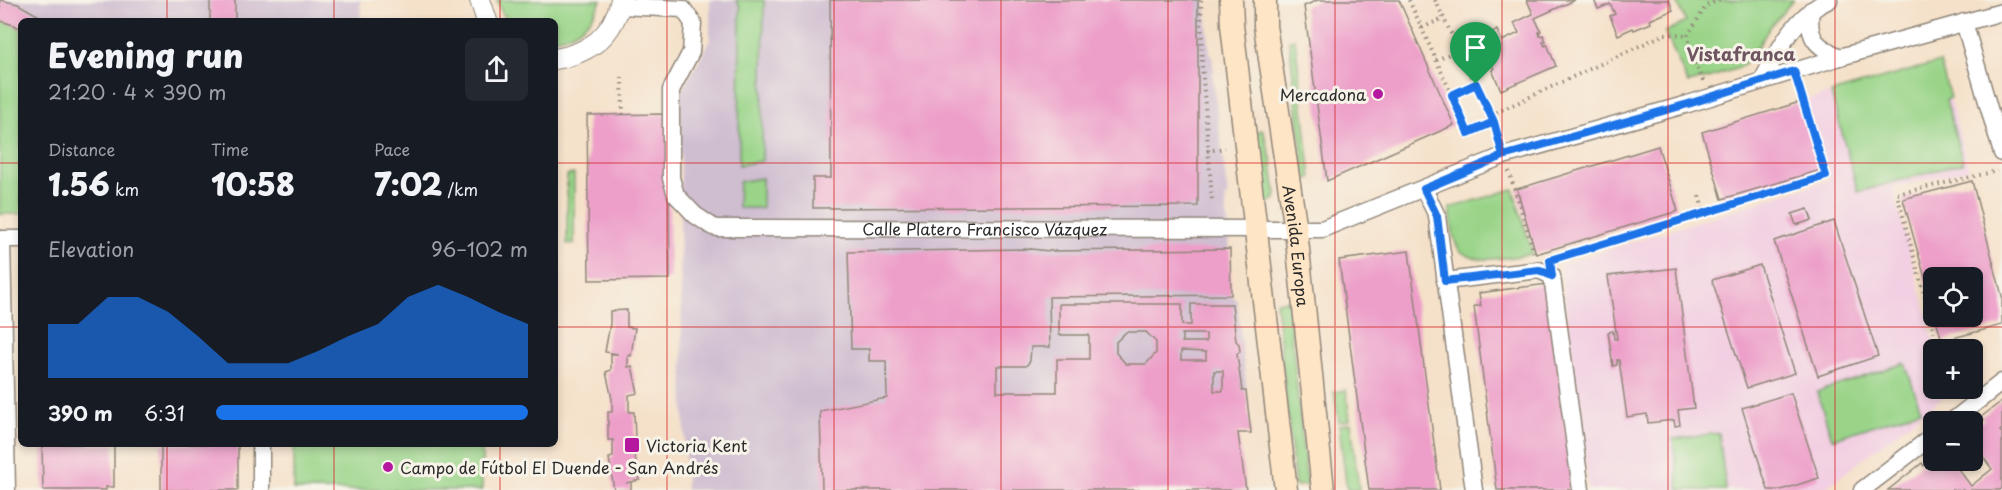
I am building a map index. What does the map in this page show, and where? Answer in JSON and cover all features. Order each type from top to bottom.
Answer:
[{"type":"main road","points":[[1231,0],[1286,490]]},
{"type":"main road","name":"Avenida Europa","points":[[1265,0],[1264,26],[1296,230],[1323,490]]},
{"type":"street","points":[[480,0],[486,18]]},
{"type":"street","points":[[1762,81],[1787,34],[1811,10],[1829,0]]},
{"type":"street","points":[[558,58],[576,55],[597,43],[612,24],[620,3]]},
{"type":"street","name":"Calle Platero Francisco Vázquez","points":[[620,3],[683,9],[693,23],[691,52],[671,90],[671,178],[676,195],[695,215],[713,227],[1322,229],[1503,156],[2002,12]]},
{"type":"street","points":[[1811,10],[1809,26],[1814,39],[1823,49],[1840,57]]},
{"type":"street","points":[[1964,22],[2002,153]]},
{"type":"street","points":[[1424,189],[1437,216],[1474,490]]},
{"type":"street","points":[[7,490],[1,239],[18,239]]},
{"type":"street","points":[[1445,281],[1545,273],[1581,490]]},
{"type":"street","points":[[1964,411],[2002,382]]},
{"type":"street","points":[[1862,490],[1923,443]]},
{"type":"street","points":[[261,447],[261,490]]},
{"type":"path","points":[[1201,0],[1207,151],[1212,200]]},
{"type":"path","points":[[1409,0],[1468,133],[1494,122]]},
{"type":"path","points":[[1435,0],[1494,122],[1503,156],[1545,273]]},
{"type":"path","points":[[1704,0],[1706,6]]},
{"type":"path","points":[[1702,80],[1690,50],[1688,35],[1706,6],[1719,0]]},
{"type":"path","points":[[1422,28],[1443,18]]},
{"type":"path","points":[[1491,116],[1665,34],[1688,35]]},
{"type":"path","points":[[1436,60],[1459,50]]},
{"type":"path","points":[[1545,273],[1550,260],[1826,176],[1794,71]]},
{"type":"path","points":[[622,77],[623,115]]},
{"type":"path","points":[[1452,95],[1476,84]]},
{"type":"path","points":[[1207,151],[1222,148]]},
{"type":"path","points":[[1936,339],[1897,194],[2002,170]]},
{"type":"path","points":[[1699,196],[1704,213]]},
{"type":"shaded area","points":[[0,0],[360,0],[361,18],[18,18],[18,27],[14,25]]},
{"type":"shaded area","points":[[710,0],[1205,0],[1228,197],[1225,197],[1230,249],[1231,295],[1237,301],[1251,433],[1238,433],[1246,490],[686,490],[680,254],[681,92],[710,41]]},
{"type":"shaded area","points":[[1940,62],[1969,169],[1893,188],[1923,300],[1923,327],[1930,327],[1933,339],[1923,339],[1923,399],[1941,399],[1823,490],[1589,490],[1560,265],[1829,180],[1806,100]]},
{"type":"green space","points":[[497,0],[601,0],[594,15],[584,26],[558,38],[558,18],[506,18]]},
{"type":"green space","points":[[736,0],[764,0],[762,161],[739,165],[740,7]]},
{"type":"green space","points":[[1676,0],[1793,0],[1770,27],[1750,59],[1738,68],[1688,83],[1665,32],[1686,22]]},
{"type":"green space","points":[[0,21],[18,27],[18,214],[0,214]]},
{"type":"green space","points":[[1295,39],[1311,178],[1305,179],[1289,40]]},
{"type":"green space","points":[[1940,62],[1950,98],[1946,100],[1963,163],[1858,192],[1831,93]]},
{"type":"green space","points":[[1263,130],[1271,158],[1276,194],[1275,199],[1265,205],[1255,135]]},
{"type":"green space","points":[[574,174],[574,244],[567,244],[567,175]]},
{"type":"green space","points":[[762,178],[762,208],[738,208],[739,182]]},
{"type":"green space","points":[[1513,189],[1533,254],[1481,259],[1463,253],[1454,237],[1450,208]]},
{"type":"green space","points":[[1288,300],[1307,485],[1295,486],[1276,302]]},
{"type":"green space","points":[[1905,363],[1921,410],[1832,439],[1817,392]]},
{"type":"green space","points":[[1346,390],[1350,420],[1339,422],[1334,392]]},
{"type":"green space","points":[[1351,423],[1359,490],[1347,490],[1339,425]]},
{"type":"green space","points":[[1719,433],[1726,490],[1679,490],[1673,439]]},
{"type":"green space","name":"Campo de Fútbol El Duende - San Andrés","points":[[294,447],[482,447],[482,490],[294,490]]},
{"type":"building","points":[[0,0],[18,4],[43,18],[18,18],[18,27],[0,21]]},
{"type":"building","points":[[210,0],[235,0],[235,18],[210,18]]},
{"type":"building","points":[[830,0],[1198,0],[1198,206],[813,208],[813,178],[831,178]]},
{"type":"building","name":"Mercadona","points":[[1318,0],[1399,0],[1454,125],[1327,181],[1304,6]]},
{"type":"building","points":[[1527,0],[1575,0],[1535,18],[1541,31],[1540,36],[1543,35],[1546,41],[1543,42],[1545,46],[1547,44],[1556,66],[1501,90],[1492,70],[1494,69],[1487,59],[1488,55],[1486,56],[1478,39],[1497,30],[1502,41],[1519,33],[1514,23],[1533,14]]},
{"type":"building","points":[[1594,0],[1669,0],[1673,10],[1650,20],[1651,23],[1618,35],[1610,16],[1615,14],[1610,4],[1598,9]]},
{"type":"building","points":[[1800,102],[1821,170],[1722,199],[1702,132]]},
{"type":"building","points":[[668,114],[670,279],[589,280],[587,115]]},
{"type":"building","points":[[1658,146],[1678,211],[1536,254],[1517,189]]},
{"type":"building","points":[[1972,181],[2002,296],[2002,325],[1950,339],[1941,339],[1938,327],[1983,327],[1983,267],[1923,267],[1923,271],[1903,199]]},
{"type":"building","points":[[1808,209],[1812,220],[1796,225],[1792,214]]},
{"type":"building","points":[[1834,221],[1878,356],[1818,376],[1774,241]]},
{"type":"building","points":[[1230,249],[1231,295],[1049,297],[1050,347],[1031,347],[1030,361],[1026,366],[997,366],[997,392],[1057,392],[1057,359],[1089,359],[1089,335],[1059,335],[1059,304],[1182,304],[1182,325],[1191,325],[1191,304],[1232,304],[1236,341],[1240,352],[1237,354],[1242,391],[1246,391],[1251,433],[1238,433],[1246,490],[822,490],[820,411],[887,398],[886,361],[869,361],[869,349],[851,349],[848,252]],"holes":[[[1126,332],[1146,332],[1156,342],[1156,353],[1146,364],[1126,364],[1116,353],[1116,342]],[[1182,334],[1206,334],[1206,342],[1182,342]],[[1181,351],[1206,352],[1206,360],[1181,360]],[[1214,371],[1223,371],[1223,391],[1214,391]]]},
{"type":"building","points":[[1409,251],[1440,490],[1369,490],[1339,260]]},
{"type":"building","points":[[1760,265],[1795,373],[1747,388],[1712,280]]},
{"type":"building","points":[[1676,268],[1694,408],[1678,410],[1680,425],[1675,426],[1674,420],[1648,423],[1647,414],[1627,417],[1619,360],[1617,360],[1617,365],[1613,366],[1608,332],[1613,331],[1614,339],[1617,339],[1608,276]]},
{"type":"building","points":[[1547,284],[1574,490],[1497,490],[1474,306],[1481,306],[1479,293]]},
{"type":"building","points":[[627,310],[627,327],[635,328],[631,356],[628,355],[628,367],[632,366],[638,393],[629,395],[629,412],[634,412],[635,440],[630,440],[630,453],[634,452],[640,480],[626,483],[631,482],[631,490],[614,490],[609,458],[613,457],[613,440],[608,440],[608,412],[612,412],[612,399],[606,372],[611,370],[611,354],[618,354],[605,352],[610,311]]},
{"type":"building","points":[[1791,393],[1819,478],[1781,490],[1768,490],[1742,408]]},
{"type":"building","points":[[2002,401],[2002,429],[2000,431],[2002,433],[2002,488],[2000,490],[1888,490],[1922,463],[1923,471],[1960,471],[1971,486],[1992,469],[1983,457],[1983,415]]},
{"type":"building","points":[[42,447],[114,447],[114,487],[106,487],[106,490],[43,490]]},
{"type":"building","points":[[161,447],[238,447],[238,490],[161,490]]},
{"type":"place","name":"Mercadona","points":[[1378,94]]},
{"type":"place","name":"Victoria Kent","points":[[632,445]]},
{"type":"place","name":"Campo de Fútbol El Duende - San Andrés","points":[[388,467]]},
{"type":"district","name":"Vistafranca","points":[[1741,53]]},
{"type":"route","points":[[1476,84],[1452,95],[1468,133],[1494,122],[1503,156],[1688,104],[1794,71],[1826,176],[1550,260],[1552,276],[1539,270],[1445,281],[1437,216],[1424,189],[1503,156],[1494,122],[1476,84]]}]
